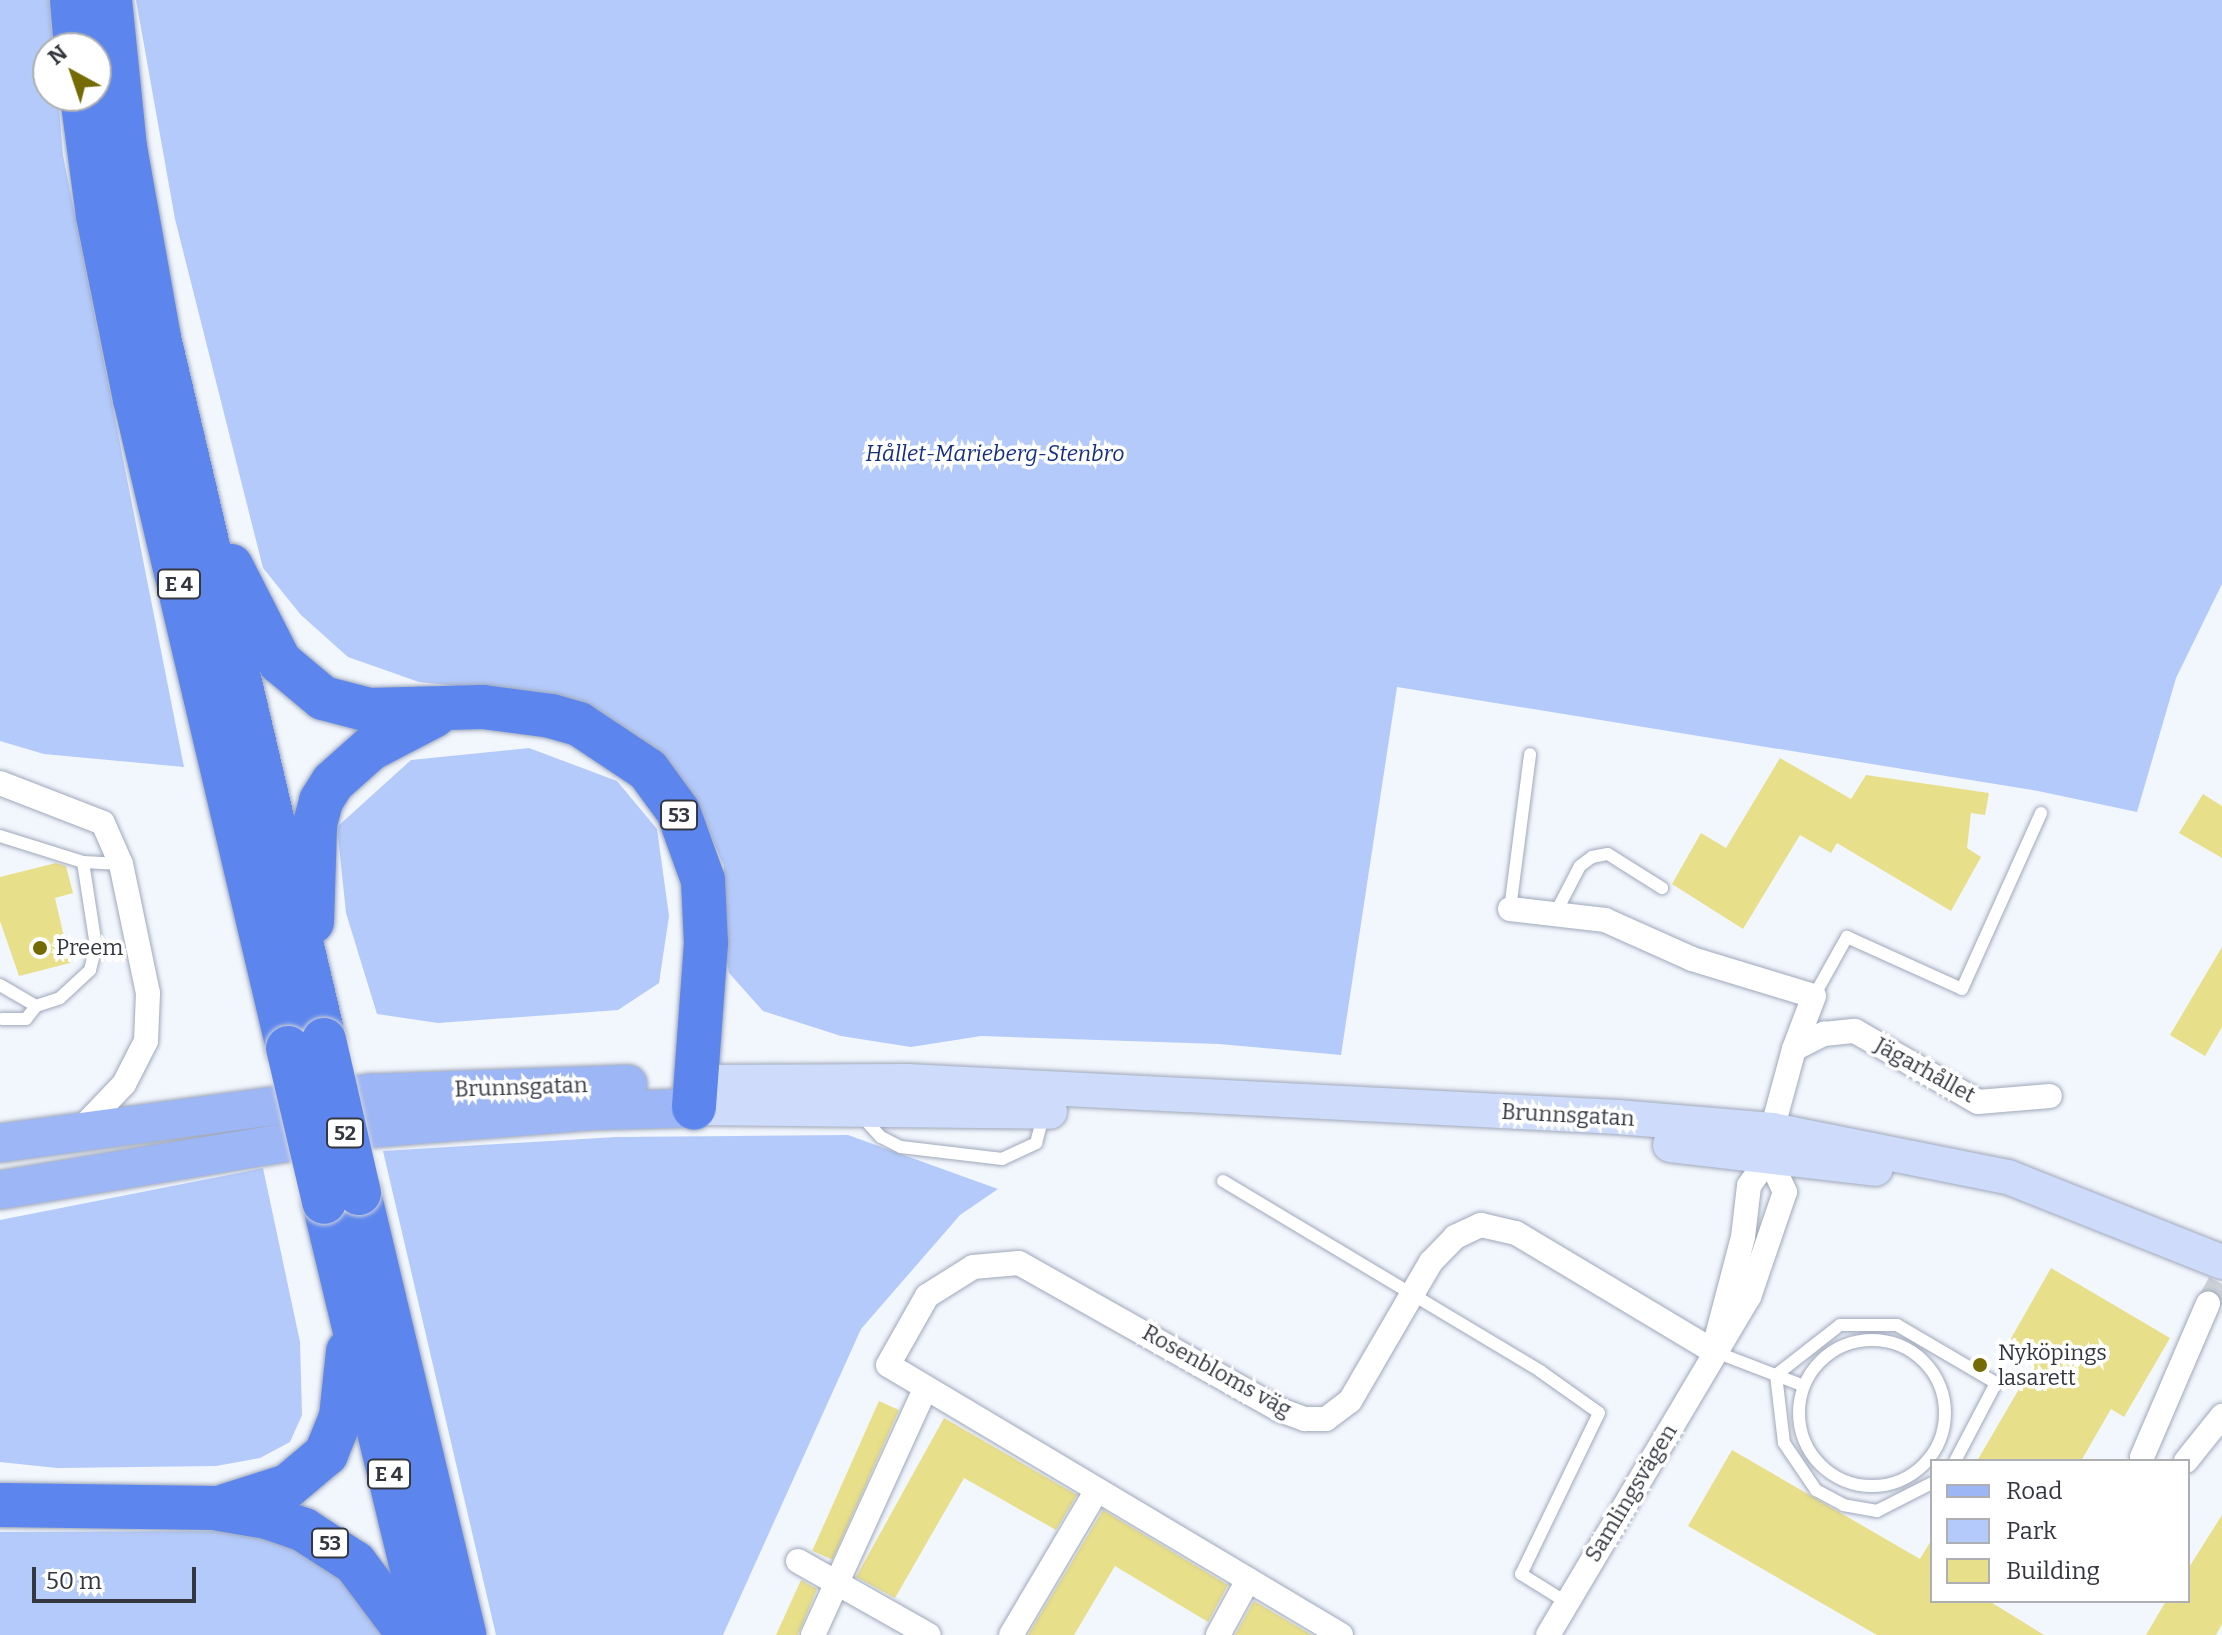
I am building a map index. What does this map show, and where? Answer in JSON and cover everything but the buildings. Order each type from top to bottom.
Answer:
[{"type":"highway","points":[[72,0],[75,32]]},
{"type":"highway","name":"E 4","points":[[110,0],[138,226],[191,480],[311,984],[306,1044]]},
{"type":"highway","name":"E 4","points":[[84,112],[98,216],[135,399],[306,1044],[342,1198],[464,1635]]},
{"type":"highway","points":[[191,480],[268,644],[293,677],[345,708],[446,710]]},
{"type":"highway","name":"53","points":[[311,984],[315,824],[321,801],[333,782],[370,749],[446,710],[520,709],[579,724],[648,770],[678,811],[697,855],[706,910],[694,1095]]},
{"type":"highway","name":"E 4","points":[[342,1198],[351,1313],[428,1635]]},
{"type":"highway","points":[[214,1508],[288,1486],[326,1454],[341,1417],[351,1313]]},
{"type":"highway","name":"53","points":[[0,1505],[214,1508],[267,1517],[330,1544],[375,1584],[409,1635]]},
{"type":"main road","name":"Brunnsgatan","points":[[0,1190],[375,1128],[694,1095],[908,1081],[1044,1101]]},
{"type":"main road","name":"Brunnsgatan","points":[[0,1143],[372,1093],[694,1095],[858,1111],[1044,1101],[1618,1117],[1771,1144],[2008,1177],[2222,1262]]},
{"type":"street","points":[[0,783],[103,823],[121,864],[148,993],[146,1041],[124,1084],[80,1130]]},
{"type":"street","points":[[1510,909],[1605,920],[1716,968],[1814,996],[1794,1049],[1771,1144]]},
{"type":"street","name":"Jägarhållet","points":[[1794,1049],[1824,1034],[1855,1031],[1978,1102],[2050,1096]]},
{"type":"street","name":"Samlingsvägen","points":[[1713,1351],[1743,1237],[1749,1186],[1771,1144]]},
{"type":"street","name":"Samlingsvägen","points":[[1548,1635],[1713,1351],[1749,1297],[1778,1222],[1785,1192],[1771,1144]]},
{"type":"street","name":"Rosenbloms väg","points":[[1341,1635],[1096,1492],[888,1365],[927,1296],[973,1267],[1019,1263],[1305,1419],[1326,1419],[1350,1401],[1431,1262],[1455,1237],[1481,1225],[1516,1233],[1713,1351]]},
{"type":"street","points":[[2139,1459],[2208,1304]]},
{"type":"street","points":[[813,1635],[925,1389]]},
{"type":"street","points":[[2188,1459],[2222,1416]]},
{"type":"street","points":[[1011,1635],[1096,1492]]},
{"type":"street","points":[[798,1561],[929,1635]]},
{"type":"street","points":[[1218,1635],[1248,1580]]},
{"type":"lane","points":[[1510,909],[1530,754]]},
{"type":"lane","points":[[1814,996],[1847,937],[1962,989],[2041,813]]},
{"type":"lane","points":[[0,836],[83,862],[121,864]]},
{"type":"lane","points":[[1555,914],[1580,866],[1592,857],[1608,854],[1662,888]]},
{"type":"lane","points":[[2,1019],[26,1019],[36,1006],[60,998],[90,970],[96,946],[83,862]]},
{"type":"lane","points":[[0,985],[36,1006]]},
{"type":"lane","points":[[858,1111],[869,1128],[901,1147],[1002,1159],[1036,1143],[1044,1101]]},
{"type":"lane","points":[[1223,1181],[1413,1294],[1599,1413],[1521,1574],[1566,1602]]},
{"type":"lane","points":[[1776,1375],[1840,1325],[1897,1325],[1996,1383],[1956,1459]]},
{"type":"lane","points":[[1879,1340],[1901,1346],[1921,1358],[1940,1387],[1945,1422],[1939,1444],[1924,1465],[1904,1480],[1880,1487],[1843,1480],[1813,1458],[1801,1435],[1798,1410],[1804,1386],[1816,1365],[1845,1346],[1879,1340]]},
{"type":"lane","points":[[1713,1351],[1804,1386]]},
{"type":"lane","points":[[1776,1375],[1784,1443],[1816,1490],[1844,1505],[1877,1511],[1930,1484]]},
{"type":"green space","points":[[0,0],[49,0],[52,32],[32,32],[32,112],[59,112],[63,155],[184,767],[44,754],[0,741]]},
{"type":"green space","name":"Hållet-Marieberg-Stenbro","points":[[136,0],[2222,0],[2222,584],[2176,678],[2137,812],[2038,791],[1397,687],[1341,1055],[1219,1044],[981,1036],[911,1047],[841,1036],[763,1011],[729,973],[722,935],[724,866],[701,813],[485,689],[419,682],[348,657],[301,615],[263,568],[175,219]]},
{"type":"green space","points":[[529,748],[617,781],[657,829],[669,916],[659,983],[618,1010],[438,1023],[377,1014],[346,913],[337,827],[411,760]]},
{"type":"green space","points":[[848,1135],[998,1189],[960,1215],[861,1329],[723,1635],[496,1635],[383,1151],[616,1137]]},
{"type":"green space","points":[[263,1168],[300,1342],[302,1415],[290,1442],[260,1458],[216,1466],[57,1468],[0,1462],[0,1220]]},
{"type":"green space","points":[[249,1531],[330,1562],[385,1635],[0,1635],[0,1532]]},
{"type":"tunnel","points":[[2208,1304],[2222,1279]]},
{"type":"place","name":"Preem","points":[[40,948]]},
{"type":"place","name":"Nyköpings lasarett","points":[[1980,1365]]}]
